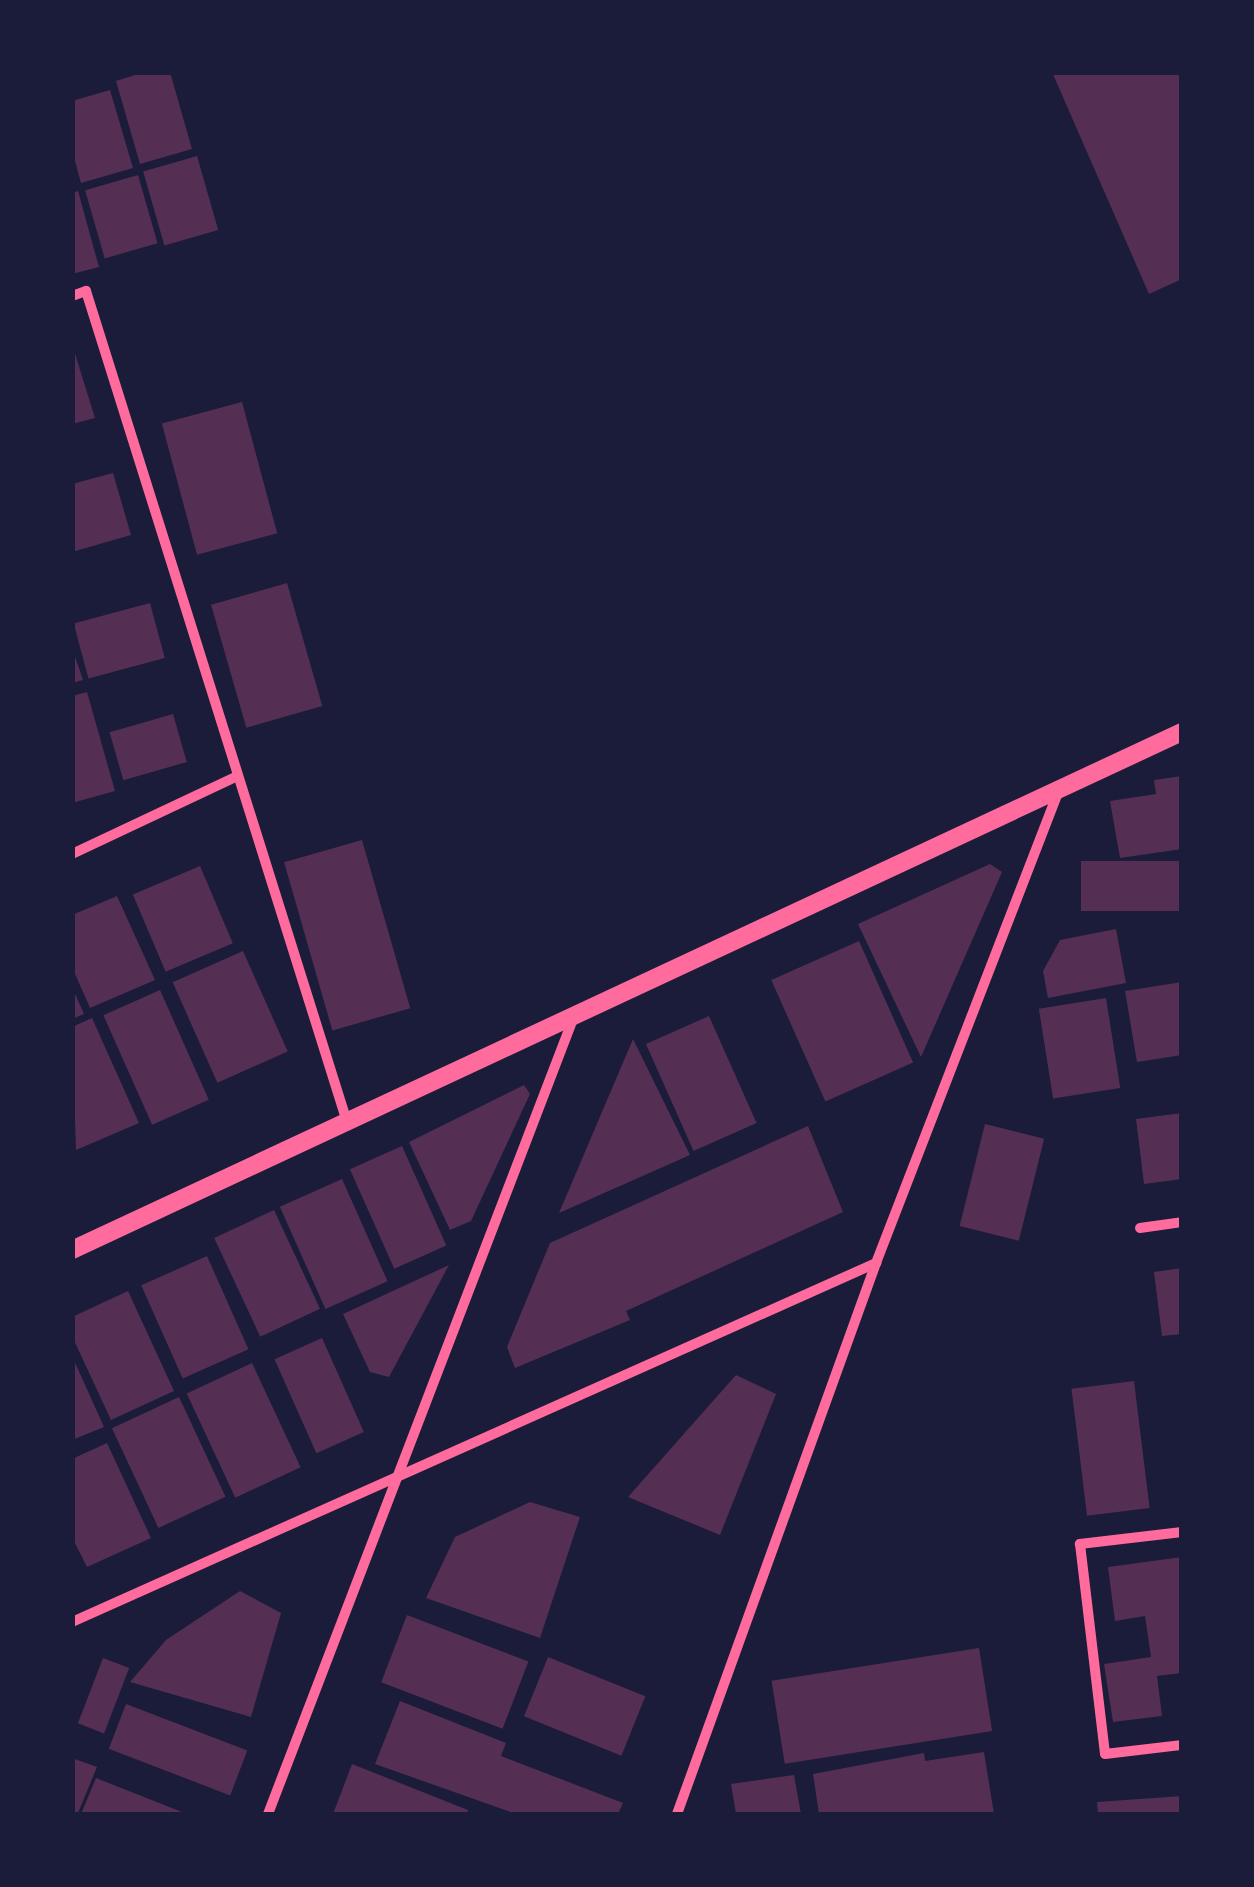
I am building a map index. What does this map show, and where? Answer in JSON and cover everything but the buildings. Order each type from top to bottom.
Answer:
[{"type":"street","points":[[72,296],[86,292],[347,1122]]},
{"type":"street","points":[[72,1250],[1182,732]]},
{"type":"street","points":[[72,854],[238,776]]},
{"type":"street","points":[[677,1814],[876,1263],[1058,790]]},
{"type":"street","points":[[268,1814],[391,1480],[573,1018]]},
{"type":"street","points":[[1140,1228],[1182,1222]]},
{"type":"street","points":[[72,1622],[876,1263]]},
{"type":"street","points":[[1182,1532],[1080,1544],[1105,1754],[1182,1745]]}]
